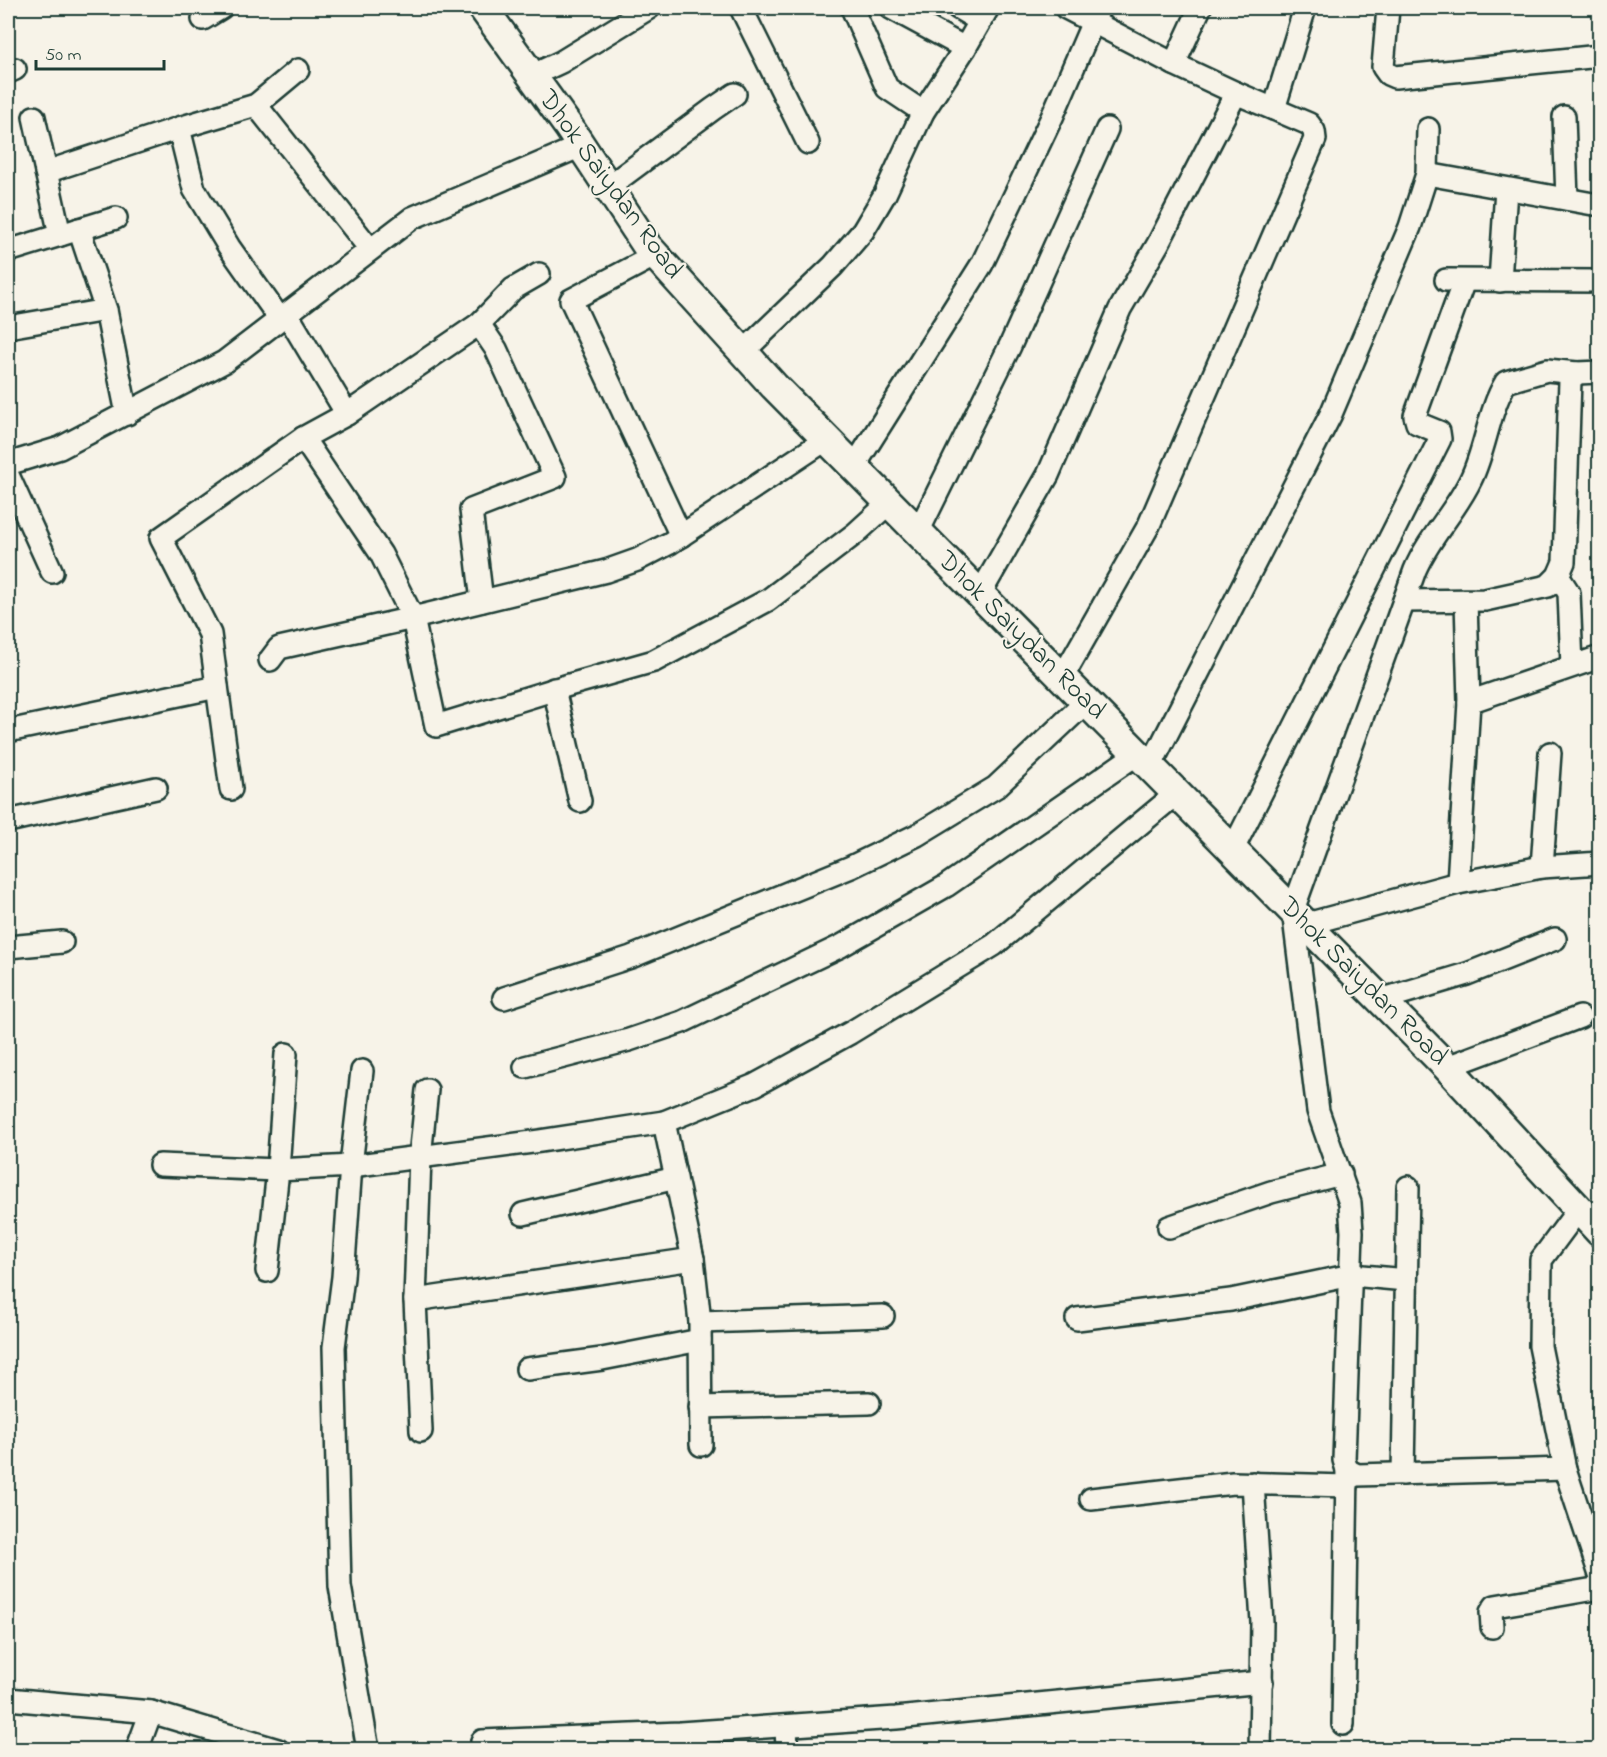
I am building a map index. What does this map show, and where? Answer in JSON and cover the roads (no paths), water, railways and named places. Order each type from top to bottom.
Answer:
[{"type":"main road","name":"Dhok Saiydan Road","points":[[483,8],[581,146],[647,246],[743,352],[1447,1067],[1599,1232]]},
{"type":"street","points":[[203,19],[221,8]]},
{"type":"street","points":[[531,76],[561,62],[649,8]]},
{"type":"street","points":[[741,8],[808,143]]},
{"type":"street","points":[[852,8],[887,87],[923,112]]},
{"type":"street","points":[[891,8],[965,48]]},
{"type":"street","points":[[743,352],[833,266],[863,231],[885,194],[923,112],[965,48],[984,14],[958,8]]},
{"type":"street","points":[[1062,678],[1149,525],[1315,139],[1314,131],[1309,124],[1174,64],[1096,14],[1066,8]]},
{"type":"street","points":[[1174,64],[1200,8]]},
{"type":"street","points":[[1274,109],[1305,8]]},
{"type":"street","points":[[1388,8],[1383,68],[1395,77],[1599,56]]},
{"type":"street","points":[[854,467],[982,264],[1052,117],[1096,14]]},
{"type":"street","points":[[46,172],[256,105],[297,70]]},
{"type":"street","points":[[980,594],[1048,475],[1120,309],[1158,244],[1236,93]]},
{"type":"street","points":[[608,187],[735,94]]},
{"type":"street","points":[[256,105],[370,249]]},
{"type":"street","points":[[34,117],[46,172],[69,232],[106,310],[127,414]]},
{"type":"street","points":[[1563,117],[1567,200]]},
{"type":"street","points":[[179,128],[194,189],[229,247],[284,317],[347,414]]},
{"type":"street","points":[[918,532],[1010,346],[1107,129]]},
{"type":"street","points":[[525,1067],[628,1041],[682,1022],[841,946],[946,886],[1144,760],[1331,414],[1410,227],[1427,174],[1428,129]]},
{"type":"street","points":[[8,464],[60,448],[224,362],[412,218],[581,146]]},
{"type":"street","points":[[1427,174],[1593,204]]},
{"type":"street","points":[[1500,281],[1506,189]]},
{"type":"street","points":[[8,251],[116,218]]},
{"type":"street","points":[[656,255],[571,300],[681,536]]},
{"type":"street","points":[[231,789],[210,634],[162,538],[303,438],[347,414],[479,324],[513,288],[539,274]]},
{"type":"street","points":[[1232,850],[1440,440],[1439,432],[1417,423],[1415,416],[1455,280],[1599,281]]},
{"type":"street","points":[[8,327],[106,310]]},
{"type":"street","points":[[479,324],[496,349],[555,477],[471,510],[482,601]]},
{"type":"street","points":[[1343,1724],[1347,1478],[1344,1460],[1352,1232],[1350,1203],[1318,1111],[1300,917],[1404,602],[1423,552],[1472,478],[1498,395],[1506,382],[1547,370],[1577,373],[1599,372]]},
{"type":"street","points":[[1404,602],[1485,600],[1548,586],[1558,576],[1564,562],[1570,380],[1577,373]]},
{"type":"street","points":[[303,438],[381,554],[413,618],[436,726],[654,661],[768,600],[856,533],[889,502]]},
{"type":"street","points":[[270,660],[279,648],[606,571],[637,560],[681,536],[827,439]]},
{"type":"street","points":[[8,475],[52,572]]},
{"type":"street","points":[[1558,576],[1569,593],[1572,666]]},
{"type":"street","points":[[1458,883],[1469,702],[1466,601]]},
{"type":"street","points":[[1469,702],[1599,657]]},
{"type":"street","points":[[8,731],[217,687]]},
{"type":"street","points":[[554,689],[580,801]]},
{"type":"street","points":[[504,998],[631,957],[851,867],[917,835],[996,787],[1086,702]]},
{"type":"street","points":[[1542,867],[1550,753]]},
{"type":"street","points":[[8,821],[156,788]]},
{"type":"street","points":[[160,1165],[278,1170],[351,1166],[664,1122],[764,1080],[850,1033],[994,945],[1176,794]]},
{"type":"street","points":[[1300,917],[1542,867],[1599,863]]},
{"type":"street","points":[[1380,1000],[1467,974],[1555,939]]},
{"type":"street","points":[[8,947],[62,942]]},
{"type":"street","points":[[1447,1067],[1580,1017]]},
{"type":"street","points":[[267,1271],[278,1170],[286,1054]]},
{"type":"street","points":[[362,1071],[351,1166],[343,1277],[334,1347],[340,1586],[368,1749]]},
{"type":"street","points":[[421,1431],[415,1300],[420,1157],[427,1090]]},
{"type":"street","points":[[664,1122],[693,1259],[700,1331],[701,1445]]},
{"type":"street","points":[[1169,1227],[1271,1192],[1341,1174]]},
{"type":"street","points":[[524,1214],[676,1178]]},
{"type":"street","points":[[1403,1474],[1408,1187]]},
{"type":"street","points":[[1578,1210],[1541,1260],[1540,1346],[1565,1468],[1599,1575]]},
{"type":"street","points":[[415,1300],[693,1259]]},
{"type":"street","points":[[1077,1319],[1231,1300],[1352,1275],[1406,1280]]},
{"type":"street","points":[[528,1369],[602,1359],[700,1331],[883,1316]]},
{"type":"street","points":[[700,1407],[869,1403]]},
{"type":"street","points":[[1091,1499],[1210,1484],[1347,1478],[1357,1475],[1565,1468]]},
{"type":"street","points":[[1253,1483],[1262,1622],[1260,1749]]},
{"type":"street","points":[[1492,1627],[1491,1612],[1495,1606],[1599,1588]]},
{"type":"street","points":[[482,1741],[680,1733],[896,1718],[1262,1682]]},
{"type":"street","points":[[8,1699],[151,1712],[222,1742],[278,1749]]},
{"type":"street","points":[[136,1749],[151,1712]]},
{"type":"street","points":[[786,1726],[787,1749]]}]
